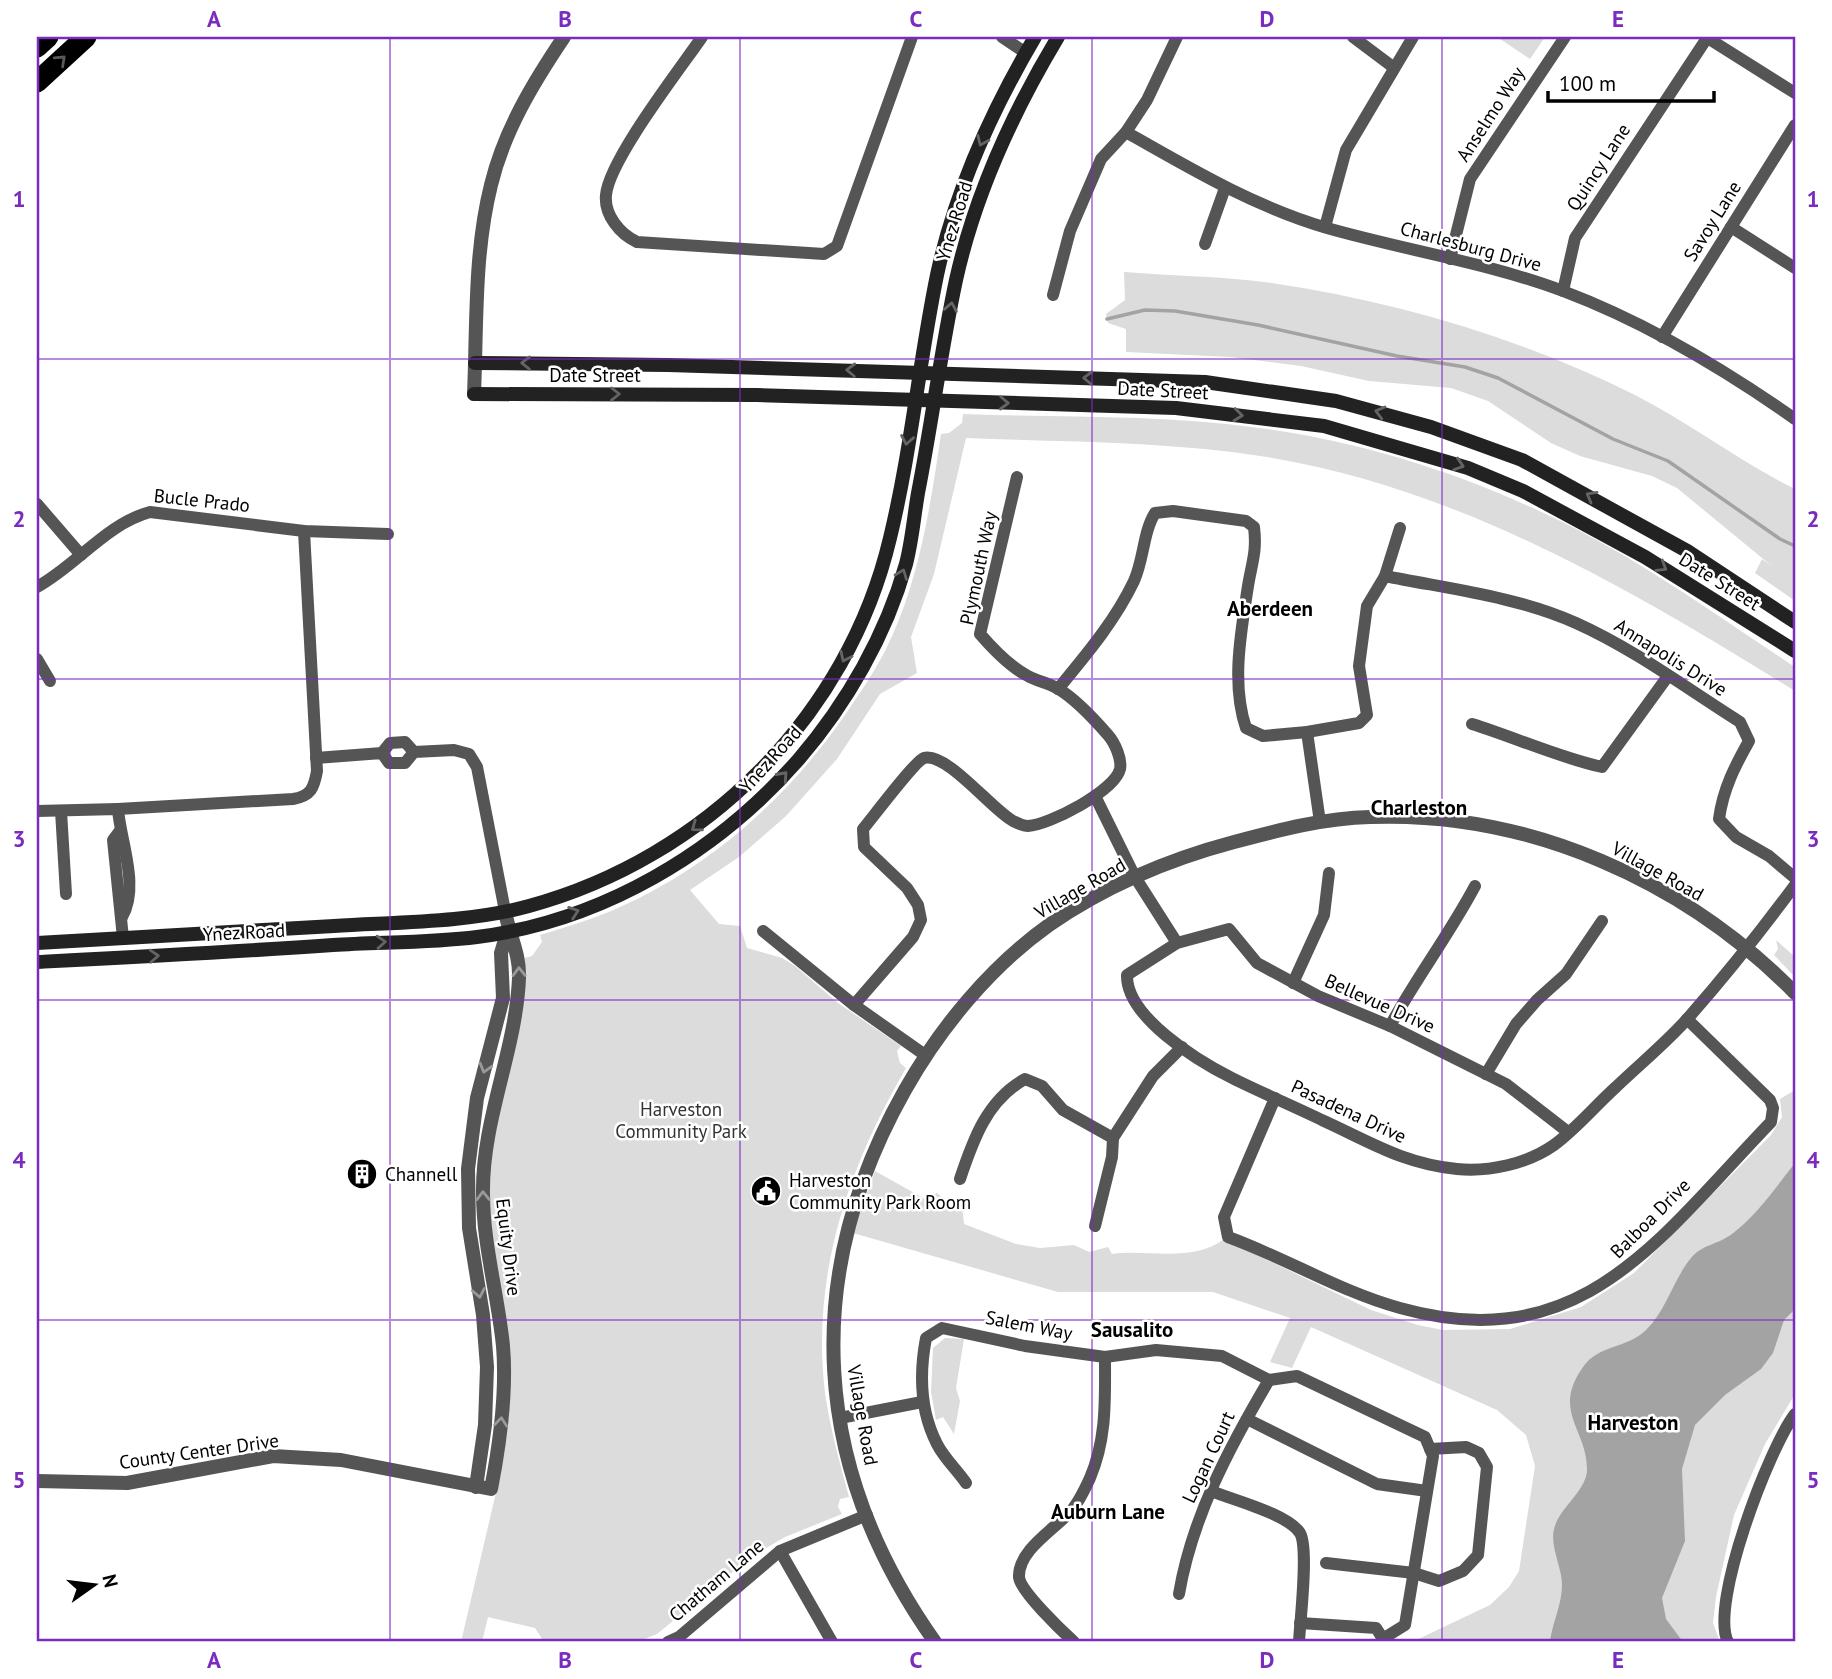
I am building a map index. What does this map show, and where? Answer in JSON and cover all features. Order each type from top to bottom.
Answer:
[{"type":"highway","points":[[37,47],[48,37]]},
{"type":"highway","points":[[37,82],[86,37]]},
{"type":"main road","name":"Ynez Road","points":[[37,962],[477,937],[592,906],[631,891],[740,819],[814,741],[868,659],[906,564],[964,250],[988,175],[1058,37]]},
{"type":"main road","points":[[1003,142],[1002,123],[1035,60],[1029,42]]},
{"type":"main road","name":"Ynez Road","points":[[37,943],[434,920],[505,911],[584,888],[632,867],[696,828],[754,780],[799,726],[842,665],[870,605],[890,538],[938,271],[964,183],[1029,42]]},
{"type":"main road","name":"Date Street","points":[[475,363],[1205,382],[1294,393],[1380,411],[1511,456],[1563,481],[1689,552],[1795,622]]},
{"type":"main road","name":"Date Street","points":[[474,394],[757,395],[1176,408],[1324,426],[1468,467],[1575,516],[1795,651]]},
{"type":"main road","points":[[61,961],[71,953],[117,949],[123,938]]},
{"type":"street","points":[[474,394],[478,257],[491,185],[517,113],[564,37]]},
{"type":"street","points":[[702,37],[631,139],[606,193],[611,218],[627,237],[637,242],[824,254],[837,246],[912,37]]},
{"type":"street","points":[[1002,37],[1029,42]]},
{"type":"street","points":[[1054,295],[1070,231],[1101,159],[1126,132],[1147,100],[1177,37]]},
{"type":"street","points":[[1353,37],[1394,67]]},
{"type":"street","points":[[1325,228],[1346,150],[1413,37]]},
{"type":"street","name":"Anselmo Way","points":[[1450,259],[1471,179],[1565,37]]},
{"type":"street","points":[[1706,37],[1795,93]]},
{"type":"street","name":"Quincy Lane","points":[[1563,291],[1575,238],[1706,37]]},
{"type":"street","name":"Savoy Lane","points":[[1662,337],[1795,125]]},
{"type":"street","name":"Charlesburg Drive","points":[[1126,132],[1225,188],[1325,228],[1563,291],[1662,337],[1754,390],[1795,419]]},
{"type":"street","points":[[1205,244],[1225,188]]},
{"type":"street","points":[[1731,227],[1795,268]]},
{"type":"street","name":"Plymouth Way","points":[[1017,477],[980,634],[993,650],[1025,675],[1058,689],[1109,736],[1119,755],[1120,770],[1111,784],[1095,796]]},
{"type":"street","points":[[37,504],[82,555]]},
{"type":"street","points":[[1058,689],[1118,610],[1135,579],[1145,549],[1149,523],[1155,513],[1173,511],[1246,521],[1254,527],[1257,552],[1242,627],[1238,681],[1239,708],[1246,728],[1263,736],[1359,723],[1367,715],[1359,666],[1367,606],[1385,576],[1400,528]]},
{"type":"street","name":"Bucle Prado","points":[[37,587],[57,576],[129,517],[150,512],[304,531],[388,534]]},
{"type":"street","points":[[37,811],[304,797],[313,789],[316,758],[304,531]]},
{"type":"street","name":"Annapolis Drive","points":[[1385,576],[1469,590],[1563,618],[1615,643],[1740,722],[1749,741],[1730,776],[1722,797],[1719,819],[1736,838],[1769,856],[1795,878]]},
{"type":"street","points":[[37,659],[50,681]]},
{"type":"street","points":[[1472,724],[1553,750],[1578,762],[1602,767],[1668,676]]},
{"type":"street","points":[[1307,732],[1320,822]]},
{"type":"street","points":[[316,758],[382,753],[390,743],[405,742],[414,752]]},
{"type":"street","points":[[382,753],[389,763],[405,762],[414,752],[454,750],[469,754],[477,768],[505,911]]},
{"type":"street","points":[[854,1005],[913,937],[921,920],[918,905],[907,888],[864,847],[863,829],[903,783],[913,764],[926,757],[942,761],[1011,820],[1026,826],[1046,821],[1095,796],[1135,877],[1177,943]]},
{"type":"street","points":[[118,808],[120,832],[113,840],[120,852],[118,909],[122,917],[123,938]]},
{"type":"street","points":[[61,811],[66,894]]},
{"type":"street","name":"Village Road","points":[[935,1642],[900,1585],[855,1483],[840,1418],[832,1344],[837,1272],[844,1237],[873,1152],[925,1055],[956,1015],[1018,952],[1049,925],[1135,877],[1209,848],[1285,828],[1320,822],[1367,817],[1414,817],[1503,830],[1559,845],[1612,864],[1674,897],[1748,949],[1795,993]]},
{"type":"street","points":[[1293,983],[1324,915],[1329,873]]},
{"type":"street","name":"Pasadena Drive","points":[[1177,943],[1127,975],[1127,988],[1134,1004],[1182,1047],[1220,1072],[1377,1149],[1418,1163],[1460,1170],[1491,1169],[1515,1163],[1554,1145],[1568,1132],[1687,1019],[1748,949],[1795,886]]},
{"type":"street","points":[[1390,1026],[1475,887]]},
{"type":"street","name":"Equity Drive","points":[[491,1489],[504,1389],[503,1348],[488,1253],[483,1194],[490,1115],[517,1002],[518,949],[508,930],[505,911]]},
{"type":"street","points":[[1486,1074],[1516,1024],[1537,1000],[1566,974],[1602,921]]},
{"type":"street","name":"Bellevue Drive","points":[[1177,943],[1229,929],[1257,963],[1293,983],[1390,1026],[1486,1074],[1537,1105],[1568,1132]]},
{"type":"street","name":"Equity Drive","points":[[476,1486],[485,1425],[487,1367],[483,1315],[469,1228],[468,1169],[477,1098],[503,998],[501,953],[508,930]]},
{"type":"street","points":[[763,932],[854,1005],[925,1055]]},
{"type":"street","name":"Balboa Drive","points":[[1275,1098],[1224,1217],[1228,1237],[1397,1308],[1459,1321],[1522,1318],[1578,1299],[1624,1272],[1771,1122],[1773,1108],[1770,1100],[1687,1019]]},
{"type":"street","points":[[1095,1226],[1112,1157],[1112,1138],[1153,1076],[1182,1047]]},
{"type":"street","points":[[960,1179],[986,1115],[1006,1089],[1025,1079],[1042,1086],[1063,1110],[1112,1138]]},
{"type":"street","name":"Salem Way","points":[[922,1402],[922,1361],[926,1338],[942,1328],[1036,1348],[1105,1357],[1156,1350],[1222,1356],[1269,1380]]},
{"type":"street","points":[[1073,1642],[1024,1590],[1019,1578],[1021,1564],[1031,1550],[1072,1510],[1089,1480],[1105,1421],[1105,1357]]},
{"type":"street","points":[[1269,1380],[1297,1376],[1309,1381],[1425,1437],[1433,1456],[1405,1625],[1385,1640],[1376,1628],[1300,1623]]},
{"type":"street","name":"Logan Court","points":[[1179,1594],[1185,1560],[1211,1491],[1269,1380]]},
{"type":"street","points":[[840,1418],[922,1402],[937,1445],[967,1483]]},
{"type":"street","points":[[1728,1642],[1728,1594],[1749,1507],[1783,1430],[1795,1414]]},
{"type":"street","points":[[1247,1419],[1377,1484],[1427,1491]]},
{"type":"street","points":[[1326,1563],[1414,1573],[1440,1581],[1463,1571],[1478,1555],[1487,1467],[1479,1452],[1465,1447],[1430,1449]]},
{"type":"street","name":"County Center Drive","points":[[37,1481],[127,1483],[273,1456],[341,1460],[491,1489]]},
{"type":"street","points":[[1211,1491],[1282,1519],[1299,1531],[1305,1547],[1299,1642]]},
{"type":"street","name":"Chatham Lane","points":[[676,1640],[780,1551],[867,1515]]},
{"type":"street","points":[[780,1551],[832,1642]]},
{"type":"green space","points":[[1497,37],[1545,37],[1530,59]]},
{"type":"green space","points":[[1124,272],[1272,283],[1366,300],[1503,340],[1548,356],[1635,395],[1795,489],[1795,601],[1755,573],[1762,559],[1773,567],[1677,488],[1652,476],[1580,456],[1551,443],[1488,401],[1451,388],[1369,381],[1301,366],[1230,357],[1126,352],[1126,329],[1108,323],[1106,314],[1125,300]]},
{"type":"green space","name":"Harveston Community Park","points":[[963,414],[1149,418],[1259,428],[1335,441],[1446,473],[1552,517],[1646,569],[1795,667],[1795,691],[1607,581],[1476,518],[1408,493],[1339,472],[1230,452],[1116,443],[966,438],[934,574],[911,637],[917,673],[880,694],[837,759],[786,816],[739,857],[690,890],[719,924],[740,926],[747,948],[782,958],[795,966],[838,1003],[901,1046],[897,1051],[900,1063],[906,1068],[885,1106],[851,1184],[829,1265],[822,1349],[825,1393],[832,1432],[849,1497],[840,1499],[838,1507],[842,1514],[785,1537],[751,1557],[657,1634],[637,1642],[544,1642],[535,1628],[488,1617],[482,1642],[461,1642],[498,1484],[508,1405],[492,1249],[488,1173],[497,1109],[523,1010],[524,958],[532,956],[542,942],[540,935],[598,916],[642,896],[710,855],[771,803],[824,744],[866,684],[893,634],[918,561],[941,434],[949,433],[962,423]]},
{"type":"green space","points":[[1776,940],[1795,957],[1795,977],[1774,955],[1778,949]]},
{"type":"green space","points":[[1795,1090],[1795,1394],[1765,1444],[1734,1515],[1713,1623],[1720,1642],[1412,1642],[1490,1605],[1509,1587],[1519,1571],[1535,1466],[1526,1435],[1497,1410],[1311,1327],[1292,1368],[1270,1362],[1290,1318],[1213,1292],[1058,1292],[853,1233],[875,1171],[925,1199],[937,1193],[946,1201],[962,1206],[964,1224],[1016,1244],[1040,1248],[1074,1245],[1089,1252],[1108,1247],[1112,1254],[1170,1254],[1198,1251],[1224,1239],[1371,1310],[1418,1325],[1443,1330],[1510,1329],[1581,1307],[1634,1273],[1771,1135],[1782,1117],[1780,1099]]},
{"type":"green space","points":[[945,1338],[964,1339],[956,1388],[960,1401],[954,1434],[943,1417],[936,1420],[931,1392],[933,1348]]},
{"type":"shaded area","points":[[1795,1163],[1795,1309],[1784,1320],[1773,1353],[1761,1369],[1725,1395],[1695,1425],[1682,1469],[1685,1541],[1662,1598],[1666,1619],[1683,1642],[1550,1642],[1562,1585],[1554,1546],[1554,1531],[1560,1516],[1584,1482],[1587,1468],[1582,1442],[1570,1408],[1574,1382],[1583,1367],[1597,1354],[1630,1341],[1646,1330],[1659,1314],[1691,1258],[1700,1250],[1727,1237],[1750,1218]]},
{"type":"waterway","points":[[1107,319],[1145,310],[1175,311],[1465,367],[1498,378],[1613,439],[1668,461],[1780,539],[1795,546]]},
{"type":"place","name":"Channell","points":[[362,1174]]},
{"type":"place","name":"Harveston Community Park Room","points":[[766,1191]]},
{"type":"district","name":"Aberdeen","points":[[1270,609]]},
{"type":"district","name":"Charleston","points":[[1419,808]]},
{"type":"district","name":"Sausalito","points":[[1132,1330]]},
{"type":"district","name":"Harveston","points":[[1633,1423]]},
{"type":"district","name":"Auburn Lane","points":[[1108,1512]]}]
